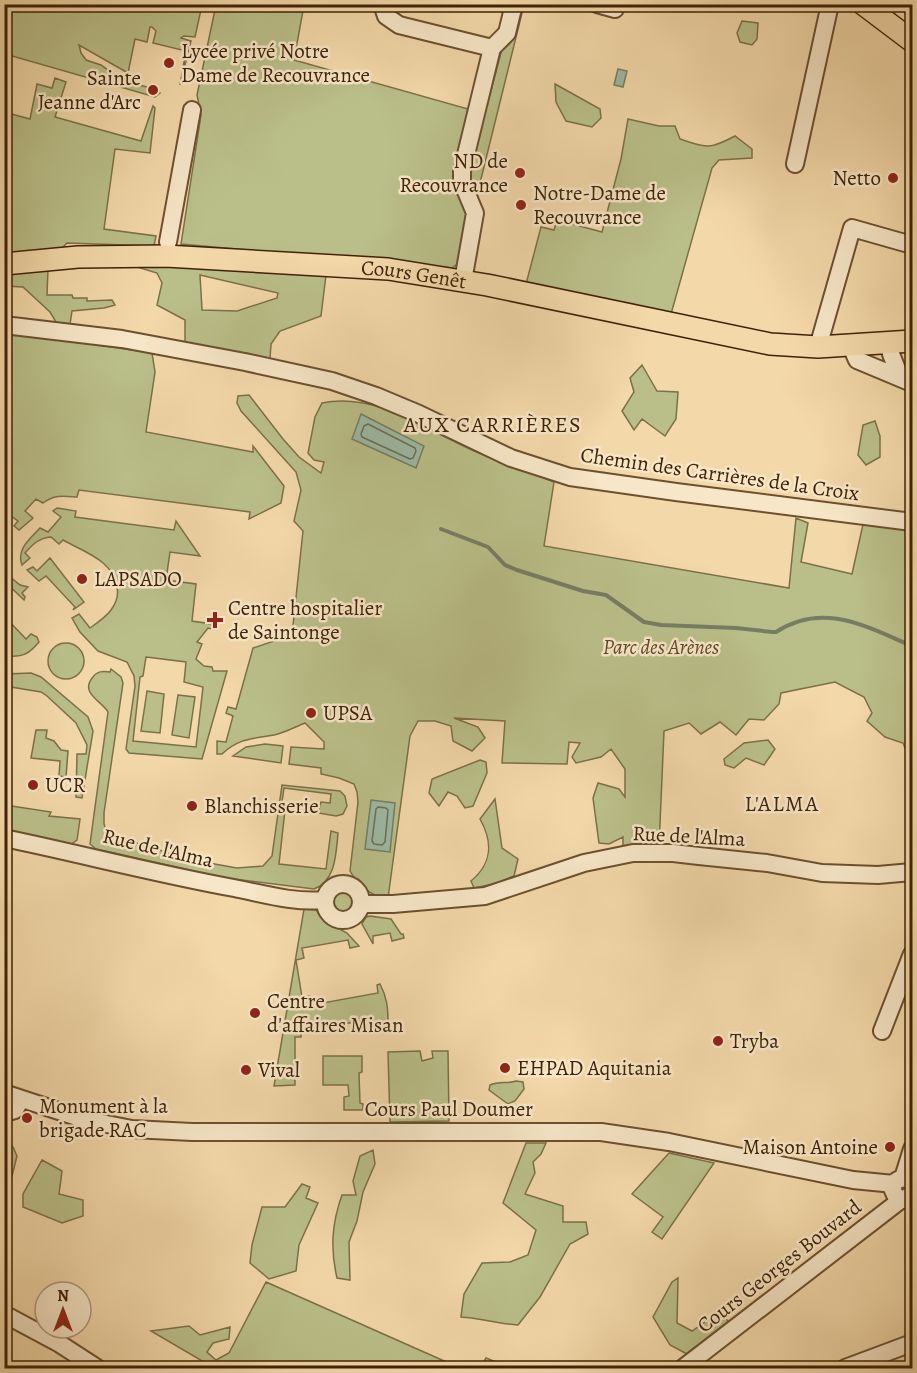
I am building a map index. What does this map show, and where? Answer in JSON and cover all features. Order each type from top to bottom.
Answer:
[{"type":"main road","points":[[862,4],[912,41]]},
{"type":"main road","name":"Cours Genêt","points":[[4,264],[78,257],[166,256],[388,269],[463,280],[770,344],[818,347],[912,341]]},
{"type":"street","points":[[382,4],[386,16],[399,25],[492,48]]},
{"type":"street","points":[[463,280],[475,213],[462,182],[462,171],[492,48],[507,33],[514,4]]},
{"type":"street","points":[[597,4],[615,9]]},
{"type":"street","points":[[795,164],[830,4]]},
{"type":"street","points":[[168,242],[192,110]]},
{"type":"street","points":[[818,347],[852,228],[912,245]]},
{"type":"street","name":"Chemin des Carrières de la Croix","points":[[4,325],[122,339],[332,381],[376,396],[511,458],[570,477],[912,522]]},
{"type":"street","points":[[889,344],[906,380]]},
{"type":"street","points":[[850,346],[857,360],[906,380]]},
{"type":"street","name":"Rue de l'Alma","points":[[4,838],[80,853],[176,877],[302,901],[325,900]]},
{"type":"street","name":"Rue de l'Alma","points":[[361,904],[393,904],[485,896],[584,863],[633,853],[673,853],[767,863],[822,873],[912,872]]},
{"type":"street","points":[[346,884],[356,889],[361,904],[353,917],[342,920],[327,912],[325,900],[330,889],[346,884]]},
{"type":"street","points":[[882,1031],[912,954]]},
{"type":"street","points":[[4,1113],[15,1110],[13,1096]]},
{"type":"street","name":"Cours Paul Doumer","points":[[13,1096],[86,1120],[132,1130],[192,1132],[552,1131],[625,1134],[853,1180],[903,1182]]},
{"type":"street","points":[[907,1197],[894,1195],[892,1188],[903,1182],[912,1149]]},
{"type":"street","name":"Cours Georges Bouvard","points":[[683,1368],[907,1197]]},
{"type":"street","points":[[4,1314],[60,1344],[98,1368]]},
{"type":"street","points":[[845,1368],[912,1343]]},
{"type":"green space","points":[[4,5],[202,5],[195,37],[181,38],[191,41],[180,85],[186,51],[153,43],[156,31],[152,27],[150,27],[147,42],[135,39],[128,73],[79,45],[86,60],[101,65],[119,78],[156,89],[160,93],[155,97],[5,54]]},
{"type":"green space","points":[[216,5],[304,5],[294,60],[468,109],[454,179],[470,209],[464,250],[456,265],[452,268],[444,267],[441,270],[181,244],[201,115],[197,95]]},
{"type":"green space","points":[[517,5],[524,5],[479,187],[470,185],[467,166],[480,111],[487,106],[504,41]]},
{"type":"green space","points":[[742,21],[758,23],[757,39],[752,45],[740,42],[737,33]]},
{"type":"green space","points":[[55,78],[66,82],[55,117],[141,141],[153,106],[155,108],[150,153],[115,149],[104,229],[156,236],[154,246],[67,243],[62,248],[5,259],[4,112],[30,119],[37,84],[52,88]]},
{"type":"green space","points":[[555,84],[600,109],[601,118],[592,127],[566,121],[556,102]]},
{"type":"green space","points":[[628,119],[659,126],[675,126],[680,139],[702,146],[719,144],[735,136],[752,149],[752,158],[719,160],[712,168],[671,314],[526,284],[541,227],[554,230],[557,220],[602,232],[621,159]]},
{"type":"green space","points":[[137,261],[326,275],[321,316],[280,331],[271,344],[270,359],[185,343],[185,320],[157,305],[162,283],[157,273],[134,266]],"holes":[[[200,275],[278,293],[277,298],[237,311],[202,310]]]},
{"type":"green space","points":[[48,269],[47,295],[72,295],[73,298],[87,298],[87,301],[112,300],[115,305],[72,311],[69,331],[59,327],[50,312],[23,287],[5,286],[5,272]]},
{"type":"green space","points":[[4,331],[152,353],[155,372],[146,432],[253,452],[253,446],[284,486],[281,503],[249,519],[250,512],[79,490],[77,497],[56,497],[43,503],[36,499],[25,511],[33,518],[19,530],[14,526],[18,521],[5,512]]},
{"type":"green space","points":[[642,365],[657,391],[678,392],[676,419],[665,436],[642,419],[634,430],[622,411],[634,392],[630,378]]},
{"type":"green space","name":"Parc des Arènes","points":[[249,395],[299,457],[321,473],[324,462],[314,460],[308,453],[315,417],[322,403],[342,401],[381,407],[492,459],[554,482],[544,546],[789,588],[796,518],[808,523],[801,562],[852,574],[864,520],[912,533],[912,765],[903,743],[885,737],[867,721],[872,713],[864,697],[835,682],[781,693],[779,704],[764,720],[749,719],[736,735],[720,722],[701,734],[689,723],[664,731],[659,847],[623,847],[623,837],[609,844],[599,843],[593,798],[598,783],[619,789],[625,797],[625,769],[611,749],[601,757],[576,763],[572,757],[580,743],[569,742],[567,764],[502,763],[505,721],[454,718],[478,727],[485,738],[472,751],[453,741],[451,726],[435,721],[418,721],[410,736],[388,898],[376,896],[361,885],[350,871],[358,802],[354,784],[321,774],[321,768],[289,764],[291,747],[324,749],[324,742],[305,723],[278,734],[240,742],[222,754],[217,754],[217,741],[226,742],[233,716],[226,713],[228,707],[236,709],[253,648],[292,635],[303,531],[294,521],[301,490],[296,472],[241,411],[237,403],[238,396]]},
{"type":"green space","points":[[875,421],[880,436],[880,457],[866,465],[858,455],[863,425]]},
{"type":"green space","points":[[57,508],[76,511],[75,517],[174,530],[176,521],[200,556],[170,552],[166,580],[196,584],[192,621],[212,624],[212,629],[208,628],[197,642],[202,644],[196,659],[204,666],[212,667],[213,671],[227,671],[202,759],[129,753],[126,749],[135,686],[134,676],[127,662],[98,651],[80,632],[72,618],[79,614],[90,628],[109,613],[118,594],[114,578],[97,558],[63,540],[59,544],[51,537],[40,540],[31,547],[25,553],[30,558],[22,565],[22,549],[28,540],[40,528],[48,532],[61,517],[53,511]],"holes":[[[146,657],[186,662],[184,682],[203,687],[196,747],[133,741],[140,677],[143,676]]]},
{"type":"green space","points":[[50,558],[84,602],[73,610],[75,607],[46,576],[39,581],[27,570],[33,567],[37,571]]},
{"type":"green space","points":[[4,572],[20,585],[28,587],[22,593],[24,600],[5,582]]},
{"type":"green space","points":[[5,617],[26,639],[31,634],[37,637],[39,642],[29,652],[18,656],[8,656]]},
{"type":"green space","points":[[66,643],[79,648],[84,661],[79,674],[66,679],[53,674],[48,661],[53,648]]},
{"type":"green space","points":[[111,669],[121,677],[123,683],[104,813],[107,833],[114,838],[149,846],[181,858],[237,868],[263,866],[272,856],[282,785],[340,791],[345,796],[347,806],[343,814],[336,816],[318,813],[321,802],[330,803],[331,794],[284,788],[281,809],[285,810],[279,864],[326,869],[331,831],[338,833],[334,866],[327,880],[314,889],[225,878],[96,849],[90,844],[108,712],[90,692],[89,683],[96,674],[110,672]]},
{"type":"green space","points":[[31,673],[41,677],[88,717],[93,731],[82,798],[76,797],[77,754],[86,754],[87,745],[76,723],[41,692],[5,686],[5,674]]},
{"type":"green space","points":[[147,691],[164,694],[160,733],[141,731]]},
{"type":"green space","points":[[178,695],[195,697],[189,738],[172,735]]},
{"type":"green space","points":[[36,730],[47,730],[46,738],[54,741],[61,750],[68,751],[66,777],[59,776],[60,761],[31,758]]},
{"type":"green space","points":[[768,740],[775,749],[764,765],[746,758],[734,768],[725,765],[724,759],[744,743]]},
{"type":"green space","points":[[265,744],[283,746],[281,763],[233,756],[246,747]]},
{"type":"green space","points":[[480,760],[486,762],[487,773],[473,806],[465,808],[457,796],[448,792],[439,806],[429,793],[432,779]]},
{"type":"green space","points":[[495,799],[502,848],[518,859],[514,876],[494,884],[474,888],[471,881],[483,867],[488,852],[487,836],[480,819]]},
{"type":"green space","points":[[5,805],[51,812],[49,816],[80,819],[77,840],[70,845],[5,830]]},
{"type":"green space","points":[[344,892],[352,895],[355,903],[352,911],[344,914],[336,911],[333,903],[336,895]]},
{"type":"green space","points":[[304,909],[316,910],[332,925],[347,933],[359,946],[350,948],[348,940],[302,948],[304,958],[296,960],[302,997],[310,996],[312,1005],[378,993],[377,985],[380,984],[387,1003],[388,1022],[301,1023],[301,1037],[295,1037],[295,1085],[274,1086]]},
{"type":"green space","points":[[366,917],[391,919],[404,938],[392,941],[390,933],[373,936],[373,944],[362,924]]},
{"type":"green space","points":[[420,1051],[422,1061],[433,1058],[432,1051],[448,1051],[449,1121],[390,1122],[388,1052]]},
{"type":"green space","points":[[323,1056],[362,1056],[362,1072],[359,1073],[360,1103],[363,1104],[363,1110],[344,1110],[344,1097],[349,1096],[348,1085],[323,1085]]},
{"type":"green space","points":[[523,1082],[524,1089],[515,1101],[508,1104],[489,1090],[490,1085],[493,1084]]},
{"type":"green space","points":[[526,1143],[546,1143],[541,1154],[533,1162],[535,1173],[525,1194],[563,1206],[563,1222],[586,1222],[588,1234],[570,1244],[540,1297],[518,1325],[461,1317],[464,1294],[482,1263],[510,1262],[528,1255],[536,1230],[503,1203]]},
{"type":"green space","points":[[13,1147],[17,1156],[12,1176],[5,1181],[5,1150]]},
{"type":"green space","points":[[373,1150],[375,1164],[363,1192],[357,1221],[349,1242],[350,1280],[337,1278],[333,1246],[334,1226],[339,1205],[342,1195],[356,1195],[353,1181],[360,1156]]},
{"type":"green space","points":[[669,1153],[714,1163],[662,1239],[652,1232],[663,1217],[632,1194]]},
{"type":"green space","points":[[42,1160],[62,1171],[59,1194],[83,1200],[83,1216],[62,1223],[23,1207],[23,1194]]},
{"type":"green space","points":[[302,1184],[310,1187],[306,1198],[318,1203],[299,1245],[296,1271],[269,1279],[250,1263],[252,1245],[262,1207],[285,1207]]},
{"type":"green space","points":[[678,1278],[677,1323],[692,1331],[722,1310],[729,1324],[687,1354],[670,1345],[653,1317],[672,1282]]},
{"type":"green space","points":[[266,1282],[459,1368],[214,1368],[151,1331],[189,1326],[200,1335],[230,1327],[229,1339],[213,1343],[207,1352],[216,1360],[229,1353]]},
{"type":"green space","points":[[486,1358],[511,1368],[480,1368]]},
{"type":"water","points":[[618,69],[627,71],[623,87],[614,85]]},
{"type":"water","points":[[361,414],[424,446],[416,468],[352,439]]},
{"type":"water","points":[[371,800],[395,803],[390,852],[365,849]]},
{"type":"waterway","points":[[441,529],[488,547],[505,565],[517,570],[583,591],[606,595],[644,622],[776,632],[793,623],[811,618],[828,618],[862,625],[912,646]]},
{"type":"place","name":"Lycée privé Notre Dame de Recouvrance","points":[[169,63]]},
{"type":"place","name":"Sainte Jeanne d'Arc","points":[[153,90]]},
{"type":"place","name":"ND de Recouvrance","points":[[520,173]]},
{"type":"place","name":"Netto","points":[[893,178]]},
{"type":"place","name":"Notre-Dame de Recouvrance","points":[[521,205]]},
{"type":"place","name":"LAPSADO","points":[[82,579]]},
{"type":"place","name":"Centre hospitalier de Saintonge","points":[[215,620]]},
{"type":"place","name":"UPSA","points":[[311,713]]},
{"type":"place","name":"UCR","points":[[33,785]]},
{"type":"place","name":"Blanchisserie","points":[[192,806]]},
{"type":"place","name":"Centre d'affaires Misan","points":[[255,1013]]},
{"type":"place","name":"Tryba","points":[[718,1041]]},
{"type":"place","name":"EHPAD Aquitania","points":[[505,1068]]},
{"type":"place","name":"Vival","points":[[246,1070]]},
{"type":"place","name":"Monument à la brigade RAC","points":[[27,1118]]},
{"type":"place","name":"Maison Antoine","points":[[890,1147]]},
{"type":"district","name":"AUX CARRIÈRES","points":[[493,425]]},
{"type":"district","name":"L'ALMA","points":[[782,804]]}]
